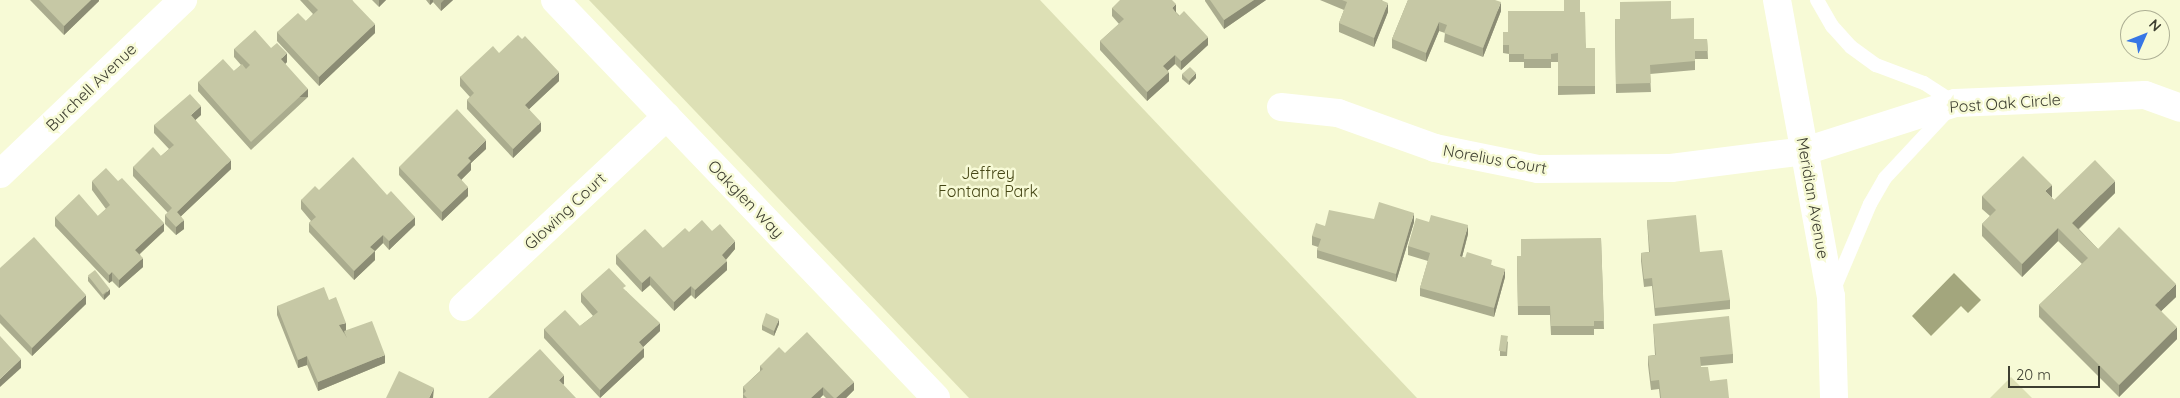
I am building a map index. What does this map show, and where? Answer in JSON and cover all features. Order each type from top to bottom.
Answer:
[{"type":"street","name":"Burchell Avenue","points":[[0,174],[183,0]]},
{"type":"street","name":"Oakglen Way","points":[[556,0],[936,398]]},
{"type":"street","name":"Meridian Avenue","points":[[1777,0],[1831,296],[1834,398]]},
{"type":"street","name":"Post Oak Circle","points":[[1805,151],[1955,103],[2146,95],[2180,108]]},
{"type":"street","name":"Norelius Court","points":[[1281,107],[1338,113],[1435,148],[1538,169],[1671,168],[1805,151]]},
{"type":"street","name":"Glowing Court","points":[[463,307],[667,116]]},
{"type":"lane","points":[[1817,0],[1832,26],[1851,47],[1876,66],[1924,83],[1955,103],[1885,178],[1870,204],[1831,296]]},
{"type":"green space","name":"Jeffrey Fontana Park","points":[[589,0],[1040,0],[1417,398],[969,398]]},
{"type":"green space","points":[[2011,377],[2032,398],[1990,398]]},
{"type":"shaded area","points":[[1954,273],[1981,300],[1968,313],[1961,306],[1931,336],[1912,316]]},
{"type":"building","points":[[39,0],[91,0],[64,26]]},
{"type":"building","points":[[308,0],[352,0],[375,24],[319,77],[277,32],[298,13],[306,21],[318,10]]},
{"type":"building","points":[[1120,0],[1172,0],[1176,4],[1172,8],[1179,16],[1184,11],[1208,37],[1181,61],[1175,55],[1163,66],[1169,72],[1147,92],[1100,41],[1124,19],[1112,8]]},
{"type":"building","points":[[1210,0],[1254,0],[1224,20]]},
{"type":"building","points":[[1342,0],[1381,0],[1388,3],[1374,38],[1339,23],[1347,2]]},
{"type":"building","points":[[1408,0],[1495,0],[1501,2],[1483,48],[1444,33],[1447,25],[1439,22],[1426,53],[1392,39]]},
{"type":"building","points":[[1564,0],[1580,0],[1580,12],[1585,12],[1586,48],[1595,48],[1595,86],[1558,86],[1558,53],[1551,54],[1551,59],[1524,59],[1524,54],[1509,54],[1509,45],[1503,45],[1503,32],[1508,32],[1508,11],[1564,11]]},
{"type":"building","points":[[1671,1],[1671,19],[1694,18],[1694,39],[1707,39],[1708,51],[1695,51],[1695,61],[1650,65],[1651,83],[1616,84],[1615,19],[1620,19],[1620,2]]},
{"type":"building","points":[[255,30],[271,48],[277,43],[287,53],[281,59],[308,89],[251,142],[198,82],[223,59],[234,71],[242,64],[246,69],[250,65],[234,49]]},
{"type":"building","points":[[518,35],[522,39],[525,36],[559,72],[525,105],[541,122],[513,149],[467,100],[474,93],[460,77],[493,46],[499,53]]},
{"type":"building","points":[[1190,67],[1196,73],[1189,81],[1182,74]]},
{"type":"building","points":[[190,94],[201,106],[191,115],[231,160],[177,212],[184,220],[176,227],[165,215],[172,208],[133,167],[153,147],[161,156],[174,145],[154,125]]},
{"type":"building","points":[[457,109],[486,140],[468,158],[471,161],[457,175],[468,187],[442,212],[399,167]]},
{"type":"building","points":[[2023,156],[2052,185],[2045,191],[2054,200],[2095,160],[2115,181],[2072,223],[2098,249],[2119,227],[2176,284],[2155,305],[2177,327],[2119,385],[2039,305],[2088,258],[2058,228],[2022,264],[1982,224],[1996,210],[1982,196]]},
{"type":"building","points":[[353,157],[387,195],[391,191],[415,217],[389,241],[383,235],[370,247],[375,251],[354,271],[309,223],[316,217],[301,200],[315,186],[319,190]]},
{"type":"building","points":[[106,168],[118,181],[122,178],[164,223],[135,250],[143,258],[119,280],[112,272],[109,275],[55,217],[79,194],[98,216],[110,205],[92,181]]},
{"type":"building","points":[[1379,202],[1414,213],[1396,274],[1317,250],[1321,239],[1312,236],[1316,223],[1325,226],[1329,210],[1374,219]]},
{"type":"building","points":[[1431,215],[1468,225],[1460,256],[1465,258],[1467,252],[1492,260],[1491,265],[1505,269],[1494,308],[1420,288],[1430,253],[1408,246],[1416,218],[1429,222]]},
{"type":"building","points":[[1696,215],[1700,252],[1722,250],[1730,300],[1655,308],[1652,278],[1644,279],[1641,253],[1650,252],[1647,220]]},
{"type":"building","points":[[702,220],[712,231],[720,224],[735,241],[722,255],[727,261],[695,290],[691,286],[674,302],[650,276],[642,283],[616,255],[645,229],[663,248],[685,228],[689,232]]},
{"type":"building","points":[[34,237],[86,295],[32,348],[0,314],[0,268]]},
{"type":"building","points":[[1601,238],[1604,321],[1594,321],[1594,326],[1551,326],[1550,306],[1518,306],[1517,256],[1521,256],[1521,239]]},
{"type":"building","points":[[609,268],[626,286],[623,288],[660,323],[639,342],[644,348],[600,390],[544,329],[565,310],[580,326],[598,312],[581,293]]},
{"type":"building","points":[[95,270],[110,289],[103,294],[88,276]]},
{"type":"building","points":[[324,287],[329,300],[336,297],[346,323],[339,325],[347,338],[344,331],[372,321],[385,355],[318,382],[307,356],[298,360],[277,306]]},
{"type":"building","points":[[766,313],[779,319],[774,331],[762,325]]},
{"type":"building","points":[[1729,316],[1733,354],[1700,357],[1701,367],[1708,367],[1710,381],[1727,379],[1729,398],[1661,398],[1659,380],[1651,381],[1648,356],[1656,355],[1653,324]]},
{"type":"building","points":[[807,332],[854,382],[836,398],[823,387],[811,398],[747,398],[743,394],[746,391],[743,387],[763,369],[760,366],[779,347],[785,353]]},
{"type":"building","points":[[1501,335],[1508,336],[1506,352],[1499,351]]},
{"type":"building","points":[[0,336],[21,359],[0,379]]},
{"type":"building","points":[[540,349],[564,375],[559,380],[576,398],[488,398]]},
{"type":"building","points":[[399,371],[434,388],[429,398],[386,398]]}]
